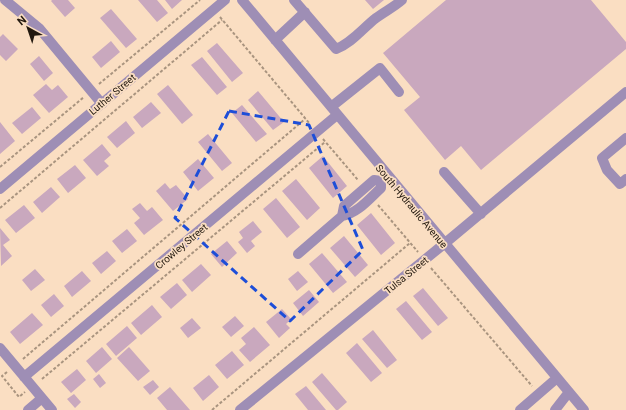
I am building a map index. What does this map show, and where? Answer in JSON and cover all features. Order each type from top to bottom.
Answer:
[{"type":"street","points":[[5,0],[39,28],[102,104]]},
{"type":"street","name":"Luther Street","points":[[0,189],[225,0]]},
{"type":"street","name":"South Hydraulic Avenue","points":[[242,0],[334,111],[384,178],[444,244],[584,410]]},
{"type":"street","points":[[294,0],[336,48],[345,45],[378,17],[389,11],[402,0]]},
{"type":"street","points":[[275,40],[305,12]]},
{"type":"street","name":"Crowley Street","points":[[24,377],[334,111],[380,68],[399,92]]},
{"type":"street","name":"Tulsa Street","points":[[240,410],[481,214],[626,92]]},
{"type":"street","points":[[626,138],[602,158],[607,170],[620,184],[626,179]]},
{"type":"street","points":[[444,172],[481,214]]},
{"type":"street","points":[[298,254],[342,216],[344,206],[374,180],[384,178]]},
{"type":"street","points":[[0,348],[52,410]]},
{"type":"street","points":[[520,410],[557,378]]},
{"type":"street","points":[[555,410],[569,392]]},
{"type":"street","points":[[28,410],[42,398]]},
{"type":"path","points":[[0,208],[222,20]]},
{"type":"path","points":[[2,376],[305,119]]},
{"type":"path","points":[[0,374],[19,397],[325,142]]},
{"type":"path","points":[[212,410],[410,243]]},
{"type":"path","points":[[24,358],[42,379]]},
{"type":"highlighted area","points":[[229,111],[309,125],[363,250],[290,321],[175,218]]},
{"type":"building","points":[[68,0],[75,8],[65,17],[51,1]]},
{"type":"building","points":[[138,0],[157,0],[168,13],[157,22]]},
{"type":"building","points":[[165,0],[182,0],[172,9]]},
{"type":"building","points":[[365,0],[384,0],[373,9]]},
{"type":"building","points":[[446,0],[591,0],[626,42],[626,49],[481,170],[461,146],[445,160],[404,110],[420,97],[383,53]]},
{"type":"building","points":[[111,9],[137,39],[126,48],[100,18]]},
{"type":"building","points":[[3,34],[18,49],[6,61],[0,55],[0,37]]},
{"type":"building","points":[[111,41],[120,52],[101,68],[92,57]]},
{"type":"building","points":[[217,43],[243,73],[232,82],[207,51]]},
{"type":"building","points":[[39,56],[53,73],[44,81],[30,64]]},
{"type":"building","points":[[202,57],[227,87],[217,95],[191,65]]},
{"type":"building","points":[[46,84],[52,90],[58,85],[68,97],[49,113],[33,95]]},
{"type":"building","points":[[168,85],[193,115],[182,124],[157,94]]},
{"type":"building","points":[[258,91],[284,122],[273,130],[248,100]]},
{"type":"building","points":[[151,102],[161,113],[142,128],[133,117]]},
{"type":"building","points":[[242,105],[267,134],[256,142],[232,113]]},
{"type":"building","points":[[32,107],[41,118],[22,134],[12,123]]},
{"type":"building","points":[[126,121],[135,133],[117,148],[107,137]]},
{"type":"building","points":[[0,122],[15,141],[0,154]]},
{"type":"building","points":[[208,134],[232,163],[222,171],[198,142]]},
{"type":"building","points":[[102,144],[111,155],[104,161],[109,166],[97,176],[83,160]]},
{"type":"building","points":[[323,156],[347,186],[333,198],[309,168]]},
{"type":"building","points":[[198,159],[214,178],[198,191],[183,172]]},
{"type":"building","points":[[75,165],[86,178],[68,193],[57,179]]},
{"type":"building","points":[[296,179],[320,208],[307,220],[282,191]]},
{"type":"building","points":[[165,183],[170,189],[176,185],[188,199],[173,211],[156,191]]},
{"type":"building","points":[[51,187],[60,197],[42,213],[33,202]]},
{"type":"building","points":[[276,198],[300,227],[287,238],[263,209]]},
{"type":"building","points":[[140,203],[147,211],[152,207],[163,220],[144,235],[134,223],[140,218],[132,209]]},
{"type":"building","points":[[24,205],[35,218],[16,233],[5,220]]},
{"type":"building","points":[[371,213],[395,243],[381,255],[357,225]]},
{"type":"building","points":[[253,221],[262,232],[251,241],[255,246],[247,253],[238,242],[243,238],[239,232]]},
{"type":"building","points":[[0,228],[10,240],[3,245],[12,256],[1,266]]},
{"type":"building","points":[[127,229],[137,241],[122,253],[112,241]]},
{"type":"building","points":[[344,236],[368,265],[355,277],[330,248]]},
{"type":"building","points":[[227,241],[237,253],[222,267],[211,254]]},
{"type":"building","points":[[107,251],[116,261],[101,274],[92,263]]},
{"type":"building","points":[[322,253],[347,282],[333,293],[309,264]]},
{"type":"building","points":[[201,264],[211,275],[192,292],[182,280]]},
{"type":"building","points":[[35,269],[45,280],[31,291],[22,280]]},
{"type":"building","points":[[82,271],[91,281],[72,297],[64,286]]},
{"type":"building","points":[[298,271],[308,282],[297,291],[288,279]]},
{"type":"building","points":[[177,283],[187,295],[171,309],[160,297]]},
{"type":"building","points":[[423,288],[448,318],[438,326],[413,296]]},
{"type":"building","points":[[309,290],[319,302],[303,316],[293,303]]},
{"type":"building","points":[[54,294],[64,306],[51,317],[41,305]]},
{"type":"building","points":[[406,301],[432,332],[422,340],[396,309]]},
{"type":"building","points":[[152,305],[162,317],[141,335],[131,323]]},
{"type":"building","points":[[282,309],[291,319],[286,324],[290,328],[279,338],[266,322]]},
{"type":"building","points":[[32,313],[43,325],[20,344],[10,332]]},
{"type":"building","points":[[235,316],[244,326],[231,337],[222,327]]},
{"type":"building","points":[[192,318],[201,328],[188,338],[180,328]]},
{"type":"building","points":[[127,326],[137,338],[116,356],[106,344]]},
{"type":"building","points":[[254,327],[270,345],[250,362],[239,350],[246,344],[241,338]]},
{"type":"building","points":[[373,330],[397,360],[387,368],[362,339]]},
{"type":"building","points":[[357,343],[382,373],[371,382],[346,353]]},
{"type":"building","points":[[102,347],[112,359],[96,373],[86,361]]},
{"type":"building","points":[[129,347],[150,371],[138,381],[117,358]]},
{"type":"building","points":[[232,351],[244,365],[227,379],[215,365]]},
{"type":"building","points":[[77,369],[86,380],[71,393],[61,382]]},
{"type":"building","points":[[322,373],[347,402],[338,410],[336,410],[312,382]]},
{"type":"building","points":[[99,374],[106,383],[100,388],[93,379]]},
{"type":"building","points":[[209,375],[219,387],[203,401],[193,388]]},
{"type":"building","points":[[153,380],[159,387],[150,395],[143,387]]},
{"type":"building","points":[[306,386],[326,410],[308,410],[295,394]]},
{"type":"building","points":[[170,387],[190,410],[167,410],[157,398]]},
{"type":"building","points":[[74,394],[81,402],[75,408],[67,399]]}]
